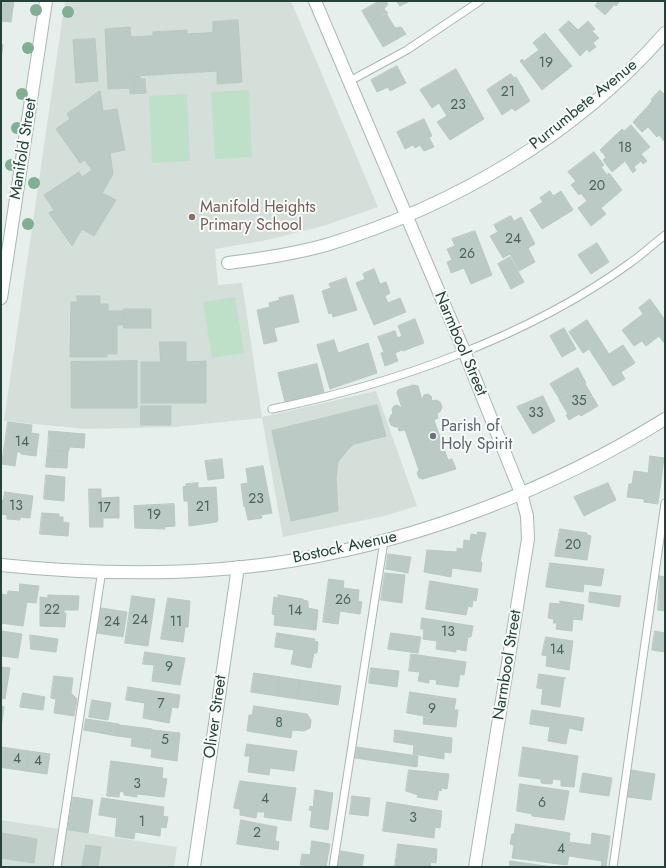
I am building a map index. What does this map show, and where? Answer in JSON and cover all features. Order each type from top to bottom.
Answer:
[{"type":"street","name":"Manifold Street","points":[[1,298],[46,1]]},
{"type":"street","name":"Narmbool Street","points":[[315,1],[348,82],[464,351],[521,493],[527,516],[528,539],[475,867]]},
{"type":"street","name":"Purrumbete Avenue","points":[[228,264],[276,256],[325,245],[406,216],[478,183],[554,134],[610,88],[650,50],[665,33]]},
{"type":"street","name":"Bostock Avenue","points":[[1,565],[45,569],[179,572],[296,560],[384,541],[455,518],[521,493],[635,438],[665,419]]},
{"type":"street","name":"Oliver Street","points":[[194,867],[238,567]]},
{"type":"lane","points":[[348,82],[407,50],[480,1]]},
{"type":"lane","points":[[272,409],[360,388],[439,362],[524,326],[578,297],[630,264],[665,235]]},
{"type":"lane","points":[[612,867],[665,503]]},
{"type":"lane","points":[[333,867],[384,541]]},
{"type":"lane","points":[[57,867],[102,570]]},
{"type":"shaded area","name":"Manifold Heights Primary School","points":[[65,1],[291,1],[378,207],[323,226],[267,240],[215,249],[218,285],[242,283],[262,417],[376,391],[417,506],[384,516],[283,537],[262,418],[174,427],[85,429],[4,421]]},
{"type":"shaded area","points":[[1,820],[177,847],[174,867],[1,867]]},
{"type":"green space","points":[[249,90],[252,157],[215,159],[211,92]]},
{"type":"green space","points":[[187,94],[190,161],[152,163],[149,96]]},
{"type":"green space","points":[[235,297],[244,353],[212,358],[203,302]]},
{"type":"building","points":[[1,1],[14,1],[11,22],[1,21]]},
{"type":"building","points":[[379,1],[386,1],[388,4],[384,9],[388,13],[369,23],[362,11]]},
{"type":"building","points":[[397,1],[410,1],[400,6]]},
{"type":"building","points":[[599,1],[620,1],[616,6],[615,4],[605,15],[595,6]]},
{"type":"building","points":[[386,13],[395,28],[401,27],[406,34],[383,47],[369,23]]},
{"type":"building","points":[[238,20],[242,82],[217,84],[217,71],[133,76],[134,88],[108,89],[105,29],[130,27],[131,37],[153,36],[153,32],[187,30],[187,34],[206,33],[213,32],[213,22]]},
{"type":"building","points":[[569,21],[578,30],[588,21],[595,29],[592,31],[599,38],[593,43],[596,47],[589,52],[587,49],[580,56],[559,30]]},
{"type":"building","points":[[545,33],[572,66],[542,90],[520,61],[522,59],[524,61],[539,50],[533,43]]},
{"type":"building","points":[[95,39],[98,81],[76,83],[73,40]]},
{"type":"building","points":[[1,44],[3,45],[1,59]]},
{"type":"building","points":[[397,66],[406,83],[390,91],[388,87],[377,92],[371,80]]},
{"type":"building","points":[[456,69],[484,119],[450,140],[437,122],[447,116],[439,103],[432,108],[420,90]]},
{"type":"building","points":[[511,74],[514,78],[516,77],[530,101],[515,111],[512,108],[502,115],[487,90]]},
{"type":"building","points":[[133,76],[140,76],[140,79],[145,79],[146,93],[130,94],[130,88],[134,88]]},
{"type":"building","points":[[660,90],[665,95],[665,142],[659,135],[657,137],[648,127],[642,132],[633,122]]},
{"type":"building","points":[[100,91],[103,111],[117,109],[125,150],[110,153],[113,174],[102,193],[116,200],[94,236],[82,229],[72,246],[49,213],[54,210],[44,195],[79,172],[82,177],[92,170],[85,160],[80,163],[56,129],[70,119],[67,114]]},
{"type":"building","points":[[424,119],[432,136],[429,137],[434,147],[424,151],[420,145],[415,148],[413,145],[405,149],[397,132]]},
{"type":"building","points":[[631,125],[650,147],[641,154],[647,161],[643,164],[641,161],[634,167],[636,170],[633,173],[625,161],[612,172],[603,160],[606,157],[600,150],[622,129],[624,131]]},
{"type":"building","points":[[594,152],[604,165],[601,167],[607,175],[609,173],[622,190],[601,208],[606,214],[591,226],[578,208],[587,201],[581,193],[579,195],[571,185],[576,181],[568,172]]},
{"type":"building","points":[[550,191],[553,196],[561,191],[573,210],[542,229],[530,210],[543,202],[540,198]]},
{"type":"building","points":[[511,216],[514,221],[521,217],[535,244],[528,248],[535,262],[519,271],[510,254],[503,258],[490,236],[498,232],[494,225]]},
{"type":"building","points":[[475,231],[492,275],[471,284],[464,268],[451,273],[447,262],[452,260],[447,249],[455,246],[452,239]]},
{"type":"building","points":[[597,243],[609,262],[591,274],[578,255]]},
{"type":"building","points":[[510,257],[524,282],[511,289],[498,264]]},
{"type":"building","points":[[374,269],[380,284],[386,282],[390,293],[385,296],[388,303],[400,298],[406,312],[374,325],[356,283],[365,279],[363,274]]},
{"type":"building","points":[[346,278],[357,310],[333,317],[332,313],[329,314],[322,291],[331,288],[329,284]]},
{"type":"building","points":[[293,295],[299,322],[274,328],[277,341],[264,344],[257,310],[270,307],[269,303],[280,300],[279,298]]},
{"type":"building","points":[[77,296],[100,296],[100,304],[108,304],[108,311],[124,311],[124,325],[117,325],[117,354],[107,354],[107,357],[70,357],[71,302],[77,302]]},
{"type":"building","points":[[650,299],[665,320],[665,344],[659,336],[646,346],[642,341],[634,346],[622,330],[643,314],[639,308]]},
{"type":"building","points":[[124,309],[151,309],[151,328],[124,328]]},
{"type":"building","points":[[415,319],[424,343],[403,351],[397,338],[402,336],[398,326]]},
{"type":"building","points":[[587,320],[609,354],[623,345],[635,363],[621,372],[625,379],[613,386],[589,349],[583,353],[569,332]]},
{"type":"building","points":[[564,328],[576,349],[562,357],[550,336]]},
{"type":"building","points":[[395,331],[402,350],[395,353],[398,361],[385,366],[381,353],[384,352],[378,337]]},
{"type":"building","points":[[334,340],[338,353],[368,343],[377,373],[330,389],[317,345]]},
{"type":"building","points":[[160,342],[186,342],[186,362],[206,361],[206,403],[141,403],[141,362],[160,362]]},
{"type":"building","points":[[137,361],[137,408],[71,408],[71,362]]},
{"type":"building","points":[[317,364],[324,392],[285,402],[278,373]]},
{"type":"building","points":[[578,368],[586,383],[559,398],[550,384]]},
{"type":"building","points":[[585,384],[598,406],[581,416],[579,414],[569,420],[566,415],[568,414],[559,399]]},
{"type":"building","points":[[414,385],[418,386],[422,400],[424,395],[428,394],[431,396],[432,401],[436,400],[440,402],[442,407],[440,412],[437,413],[438,418],[434,420],[448,460],[452,459],[456,469],[423,479],[419,478],[417,473],[419,470],[405,430],[399,431],[398,427],[391,425],[389,420],[393,414],[392,409],[394,406],[397,405],[402,408],[397,393],[398,390]]},
{"type":"building","points":[[543,396],[555,421],[533,434],[517,407]]},
{"type":"building","points":[[377,405],[386,436],[354,444],[338,462],[336,478],[338,511],[291,521],[272,431]]},
{"type":"building","points":[[141,406],[171,406],[171,425],[141,425]]},
{"type":"building","points":[[8,422],[32,425],[31,433],[39,434],[36,456],[17,452],[15,466],[2,464]]},
{"type":"building","points":[[49,431],[85,434],[84,448],[70,447],[68,452],[48,450]]},
{"type":"building","points":[[48,450],[68,452],[67,468],[46,467]]},
{"type":"building","points":[[650,456],[664,458],[658,504],[644,502],[644,499],[627,497],[629,484],[632,484],[634,471],[648,473]]},
{"type":"building","points":[[222,459],[224,478],[208,480],[205,461]]},
{"type":"building","points":[[263,466],[272,513],[261,515],[262,518],[248,520],[245,506],[244,507],[241,484],[248,483],[246,469]]},
{"type":"building","points":[[46,475],[65,477],[64,501],[44,499]]},
{"type":"building","points":[[198,483],[198,488],[216,487],[218,519],[217,522],[189,526],[188,501],[184,501],[183,487],[186,486],[186,484]]},
{"type":"building","points":[[608,483],[616,500],[584,516],[574,497]]},
{"type":"building","points":[[89,489],[101,489],[101,498],[119,497],[119,518],[103,518],[103,527],[90,527]]},
{"type":"building","points":[[5,492],[33,496],[30,518],[20,517],[20,520],[7,519],[7,515],[1,514],[1,500],[3,501]]},
{"type":"building","points":[[174,504],[175,526],[164,527],[165,529],[135,528],[134,506]]},
{"type":"building","points":[[42,513],[59,514],[59,517],[63,517],[63,522],[69,523],[68,536],[40,534]]},
{"type":"building","points":[[560,529],[587,533],[587,535],[591,536],[587,560],[555,556]]},
{"type":"building","points":[[478,532],[486,533],[480,562],[482,562],[481,572],[452,568],[451,577],[424,572],[427,550],[457,552],[457,548],[463,549],[464,540],[470,541],[471,534],[477,535]]},
{"type":"building","points":[[388,554],[411,557],[408,573],[386,569]]},
{"type":"building","points":[[550,563],[604,569],[601,586],[584,584],[583,592],[546,587]]},
{"type":"building","points":[[385,573],[405,575],[402,603],[381,600]]},
{"type":"building","points":[[660,576],[665,577],[665,611],[658,610]]},
{"type":"building","points":[[329,579],[344,581],[343,588],[359,590],[358,601],[362,602],[360,614],[340,611],[338,624],[323,622]]},
{"type":"building","points":[[430,581],[478,589],[476,601],[473,600],[472,607],[468,606],[466,615],[426,609]]},
{"type":"building","points":[[20,584],[39,586],[36,603],[27,602],[23,626],[1,623],[1,594],[7,595],[8,591],[19,592]]},
{"type":"building","points":[[590,592],[621,596],[619,607],[589,602]]},
{"type":"building","points":[[48,595],[79,596],[78,610],[64,610],[64,613],[66,613],[65,627],[40,626],[40,597],[48,598]]},
{"type":"building","points":[[278,595],[303,599],[308,601],[308,608],[318,610],[316,630],[274,625],[275,615],[272,614],[274,597],[278,598]]},
{"type":"building","points":[[132,596],[155,599],[148,646],[125,643]]},
{"type":"building","points":[[168,598],[190,601],[188,627],[185,627],[183,642],[161,639]]},
{"type":"building","points":[[560,601],[584,605],[582,620],[573,619],[572,631],[556,629],[557,623],[553,623],[554,619],[548,618],[550,603],[560,604]]},
{"type":"building","points":[[101,608],[127,612],[123,637],[97,633]]},
{"type":"building","points":[[422,618],[473,626],[471,637],[468,637],[466,651],[456,649],[456,652],[436,649],[437,641],[423,639],[424,629],[421,629]]},
{"type":"building","points":[[1,631],[22,634],[18,658],[1,656]]},
{"type":"building","points":[[655,631],[665,633],[665,652],[652,650]]},
{"type":"building","points":[[277,633],[315,639],[314,641],[318,642],[317,653],[314,653],[311,668],[291,664],[294,650],[275,647]]},
{"type":"building","points":[[391,633],[421,637],[418,653],[388,649]]},
{"type":"building","points":[[30,635],[58,639],[56,652],[31,649]]},
{"type":"building","points":[[546,637],[573,641],[569,670],[546,666],[547,656],[542,655]]},
{"type":"building","points":[[145,652],[185,658],[180,685],[152,681],[154,665],[143,664]]},
{"type":"building","points":[[411,654],[466,662],[464,675],[460,674],[458,687],[436,684],[437,680],[429,679],[429,683],[418,681],[420,672],[409,671]]},
{"type":"building","points":[[1,667],[10,668],[5,699],[1,698]]},
{"type":"building","points":[[371,668],[399,671],[397,687],[369,683]]},
{"type":"building","points":[[254,673],[280,677],[277,696],[251,692]]},
{"type":"building","points":[[539,674],[566,678],[564,679],[560,707],[541,704],[543,689],[537,688]]},
{"type":"building","points":[[54,676],[73,678],[71,693],[77,699],[74,716],[54,713],[56,699],[51,698]]},
{"type":"building","points":[[280,677],[300,680],[297,699],[277,696]]},
{"type":"building","points":[[300,680],[320,683],[318,702],[297,699]]},
{"type":"building","points":[[320,683],[341,686],[338,705],[318,702]]},
{"type":"building","points":[[128,687],[180,695],[178,708],[172,707],[169,723],[143,718],[145,703],[126,700]]},
{"type":"building","points":[[410,692],[456,699],[454,710],[458,710],[456,727],[423,724],[424,716],[407,713]]},
{"type":"building","points":[[23,693],[45,697],[43,710],[20,707]]},
{"type":"building","points":[[92,700],[111,703],[108,720],[89,717]]},
{"type":"building","points":[[1,706],[4,707],[1,728]]},
{"type":"building","points":[[254,706],[307,714],[311,720],[310,728],[304,731],[292,730],[291,738],[247,731],[249,715],[252,715]]},
{"type":"building","points":[[532,710],[584,718],[582,731],[569,728],[566,744],[548,741],[550,727],[530,724]]},
{"type":"building","points":[[86,719],[119,724],[117,736],[84,730]]},
{"type":"building","points":[[119,725],[152,729],[149,749],[131,746],[132,738],[117,736]]},
{"type":"building","points":[[153,730],[180,733],[177,761],[151,757],[152,749],[150,749]]},
{"type":"building","points":[[395,730],[452,738],[451,753],[444,752],[444,759],[413,754],[414,745],[394,742]]},
{"type":"building","points":[[247,744],[297,751],[294,771],[270,768],[269,775],[248,772],[250,756],[245,756]]},
{"type":"building","points":[[1,747],[8,748],[5,768],[1,767]]},
{"type":"building","points":[[357,747],[418,756],[417,767],[355,758]]},
{"type":"building","points":[[523,747],[578,756],[574,787],[561,786],[561,780],[553,779],[552,784],[541,783],[541,779],[519,776]]},
{"type":"building","points":[[8,748],[29,751],[26,771],[5,768]]},
{"type":"building","points":[[29,751],[50,754],[47,774],[26,771]]},
{"type":"building","points":[[111,761],[163,768],[162,778],[167,779],[164,797],[137,794],[137,797],[124,795],[124,792],[120,791],[119,797],[107,796]]},
{"type":"building","points":[[409,770],[449,774],[447,789],[442,788],[441,791],[439,790],[437,800],[417,797],[418,795],[406,791]]},
{"type":"building","points":[[632,770],[655,774],[651,800],[628,797]]},
{"type":"building","points":[[583,773],[612,778],[609,796],[580,792]]},
{"type":"building","points":[[240,781],[296,788],[291,821],[264,817],[265,812],[257,812],[256,818],[240,815],[240,809],[234,808]]},
{"type":"building","points":[[520,784],[569,791],[564,820],[532,816],[532,814],[517,811]]},
{"type":"building","points":[[315,790],[333,793],[328,830],[310,827],[312,811],[309,810],[310,806],[313,807]]},
{"type":"building","points":[[352,796],[370,798],[368,816],[350,814]]},
{"type":"building","points":[[73,797],[93,800],[88,833],[68,830]]},
{"type":"building","points":[[102,798],[164,807],[163,816],[168,817],[166,828],[161,827],[160,836],[135,832],[134,839],[115,836],[117,818],[99,815]]},
{"type":"building","points":[[387,802],[442,811],[440,828],[435,827],[434,838],[383,831]]},
{"type":"building","points":[[241,820],[277,827],[275,841],[279,842],[278,850],[237,844]]},
{"type":"building","points":[[516,824],[570,833],[569,842],[591,845],[592,833],[610,836],[606,867],[601,867],[602,861],[569,856],[567,865],[512,858],[514,845],[510,844]]},
{"type":"building","points":[[1,833],[37,839],[34,863],[1,858]]},
{"type":"building","points":[[312,841],[330,844],[326,867],[300,865],[302,854],[310,855]]},
{"type":"building","points":[[398,844],[437,849],[436,863],[431,862],[430,867],[395,867]]},
{"type":"building","points":[[86,845],[101,847],[98,867],[82,867]]},
{"type":"building","points":[[341,851],[364,855],[362,867],[338,867]]},
{"type":"building","points":[[510,861],[553,867],[510,867]]},
{"type":"place","name":"Manifold Heights Primary School","points":[[192,217]]},
{"type":"place","name":"Parish of Holy Spirit","points":[[433,436]]}]
